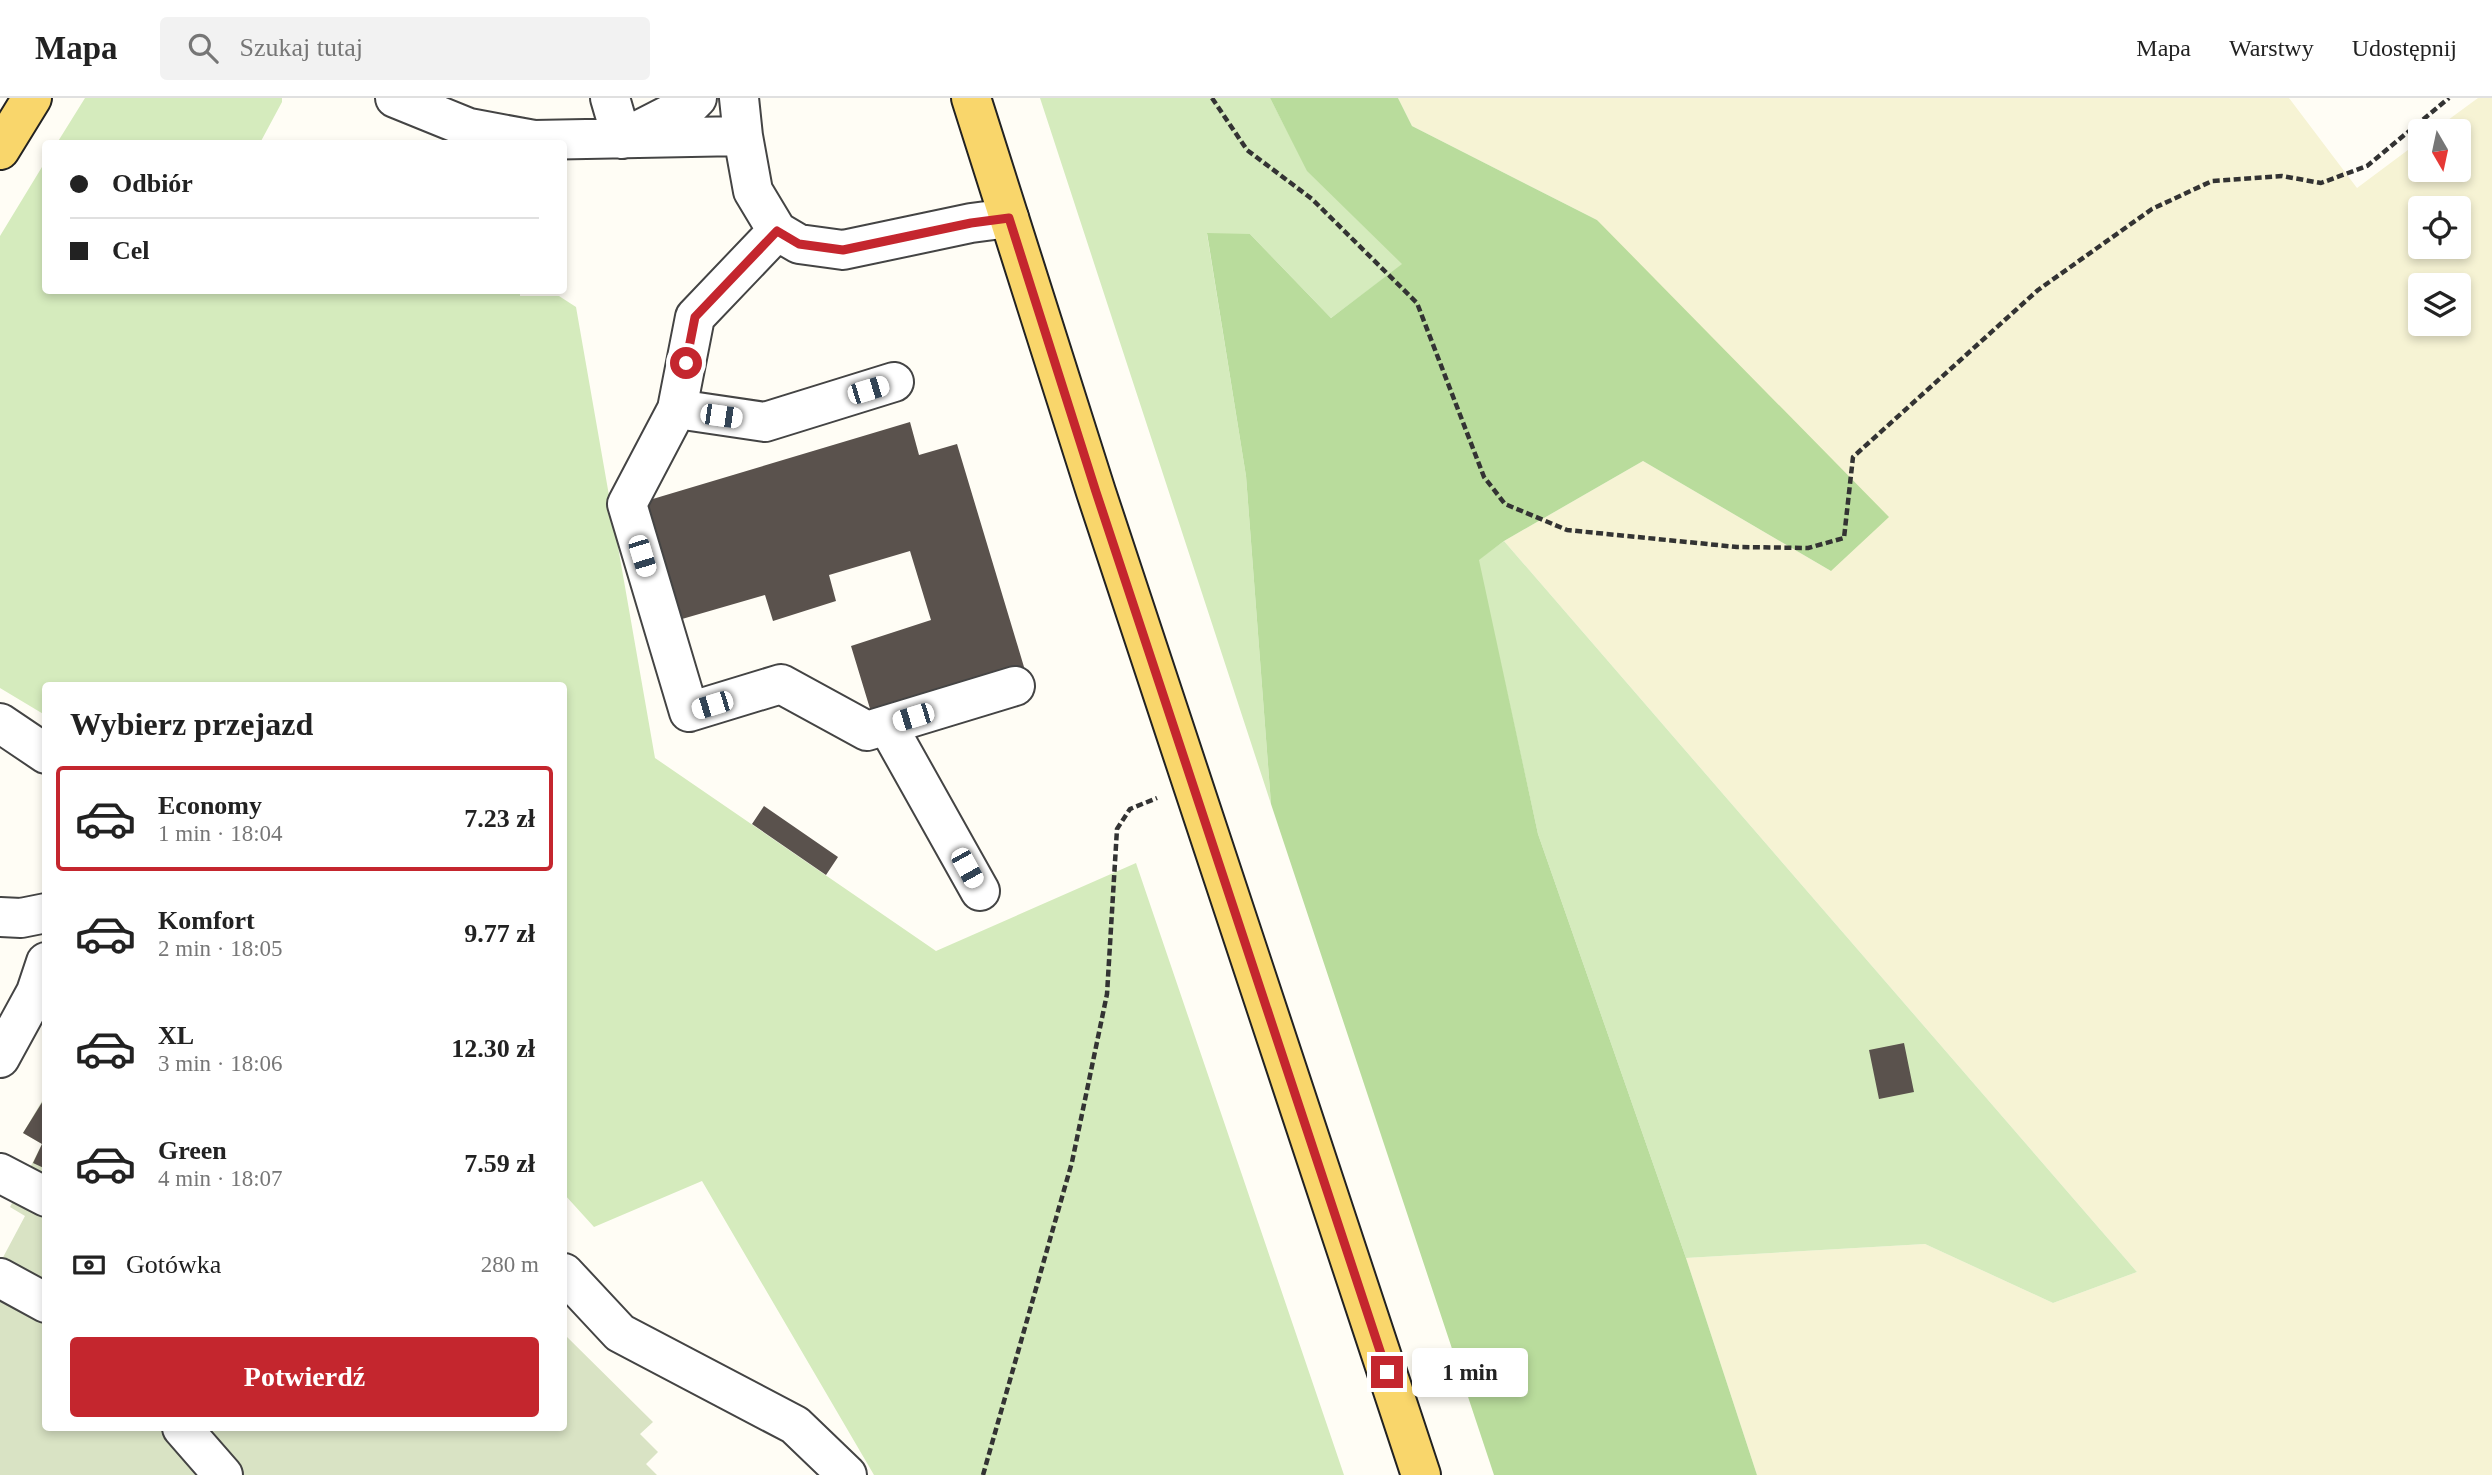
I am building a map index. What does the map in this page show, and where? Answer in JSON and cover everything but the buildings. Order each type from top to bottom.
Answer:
[{"type":"main road","points":[[0,150],[32,98]]},
{"type":"main road","points":[[971,98],[1096,492],[1421,1475]]},
{"type":"lane","points":[[395,98],[469,128],[534,139],[743,136]]},
{"type":"lane","points":[[610,98],[622,139]]},
{"type":"lane","points":[[622,139],[697,98]]},
{"type":"lane","points":[[739,98],[753,191],[777,231],[799,244],[843,250],[971,223],[1009,218]]},
{"type":"lane","points":[[777,231],[695,317],[677,410],[627,504],[689,712],[781,684],[867,731],[1015,686]]},
{"type":"lane","points":[[677,410],[765,422],[894,382]]},
{"type":"lane","points":[[0,723],[42,751]]},
{"type":"lane","points":[[887,725],[980,891]]},
{"type":"lane","points":[[0,917],[21,918],[42,914]]},
{"type":"lane","points":[[0,1058],[36,992],[42,974]]},
{"type":"lane","points":[[0,1173],[42,1195]]},
{"type":"lane","points":[[567,1276],[620,1333],[795,1425],[847,1475]]},
{"type":"lane","points":[[0,1278],[42,1301]]},
{"type":"lane","points":[[185,1431],[223,1475]]},
{"type":"path","points":[[1212,98],[1247,150],[1312,199],[1417,303],[1484,477],[1505,504],[1567,530],[1737,547],[1808,548],[1844,538],[1853,457],[2038,290],[2152,209],[2211,181],[2282,176],[2321,183],[2333,179],[2367,166],[2449,98]]},
{"type":"path","points":[[984,1475],[1072,1162],[1104,1007],[1117,829],[1130,810],[1193,782]]},
{"type":"shaded area","points":[[1398,98],[2289,98],[2357,188],[2408,150],[2408,182],[2471,182],[2471,119],[2449,119],[2478,98],[2492,98],[2492,1475],[1757,1475],[1686,1258],[1925,1244],[2053,1303],[2137,1272],[1504,541],[1643,461],[1831,571],[1597,220],[1412,126]]},
{"type":"green space","points":[[85,98],[282,98],[262,140],[59,140]]},
{"type":"green space","points":[[1040,98],[1270,98],[1308,171],[1403,264],[1331,318],[1250,234],[1207,234],[1246,476],[1271,804]]},
{"type":"green space","points":[[1270,98],[1398,98],[1412,126],[1597,220],[1889,517],[1831,571],[1643,461],[1504,541],[1479,560],[1538,834],[1686,1258],[1757,1475],[1494,1475],[1271,804],[1246,476],[1207,233],[1250,234],[1331,318],[1402,264],[1307,171]]},
{"type":"green space","points":[[42,167],[42,294],[520,294],[559,296],[576,307],[655,758],[936,951],[1136,863],[1344,1475],[874,1475],[702,1181],[594,1227],[567,1197],[567,682],[42,682],[42,713],[0,688],[0,236]]},
{"type":"green space","points":[[1504,541],[2137,1272],[2053,1303],[1925,1244],[1686,1258],[1538,834],[1478,560]]},
{"type":"green space","points":[[42,1101],[42,1144],[23,1133]]},
{"type":"green space","points":[[42,1144],[42,1431],[567,1431],[567,1337],[653,1422],[640,1434],[658,1452],[646,1464],[657,1475],[0,1475],[0,1263],[25,1216],[10,1207]]},
{"type":"route","points":[[686,363],[695,317],[777,231],[799,244],[843,250],[971,223],[1009,218],[1096,492],[1387,1372]]}]
